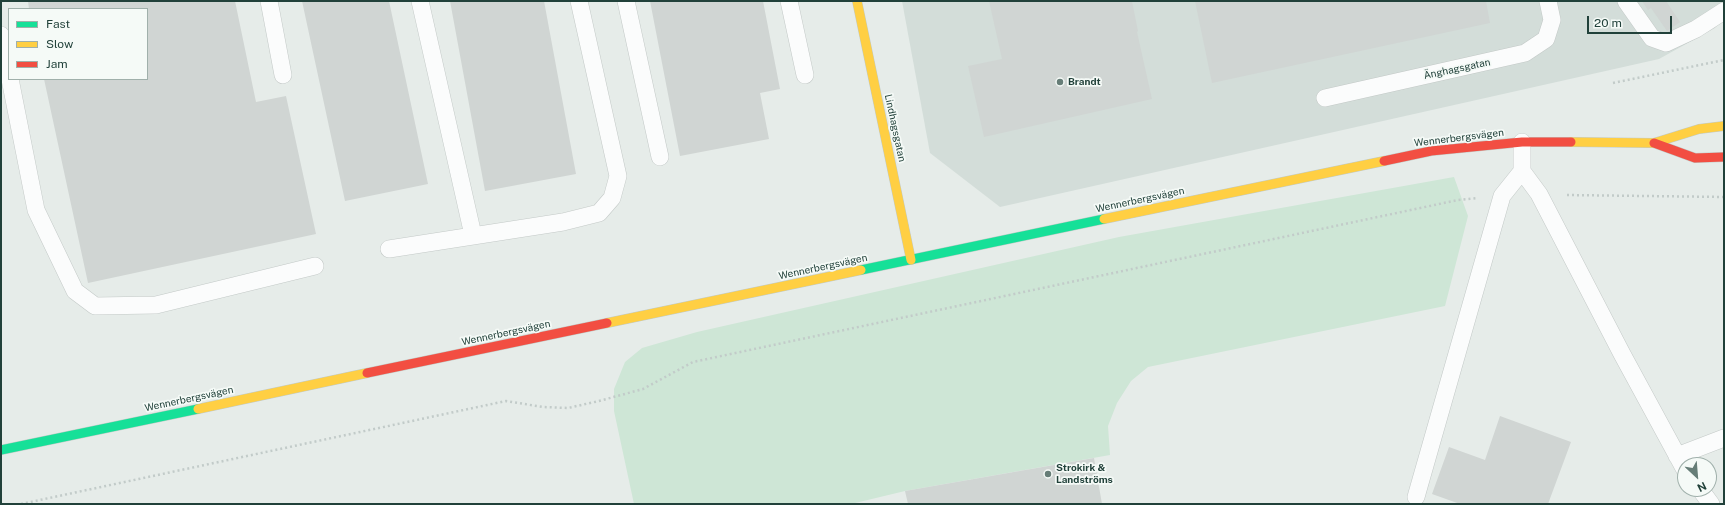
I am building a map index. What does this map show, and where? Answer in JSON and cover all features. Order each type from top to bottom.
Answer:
[{"type":"street","name":"Lindhagsgatan","points":[[857,1],[911,260]]},
{"type":"street","name":"Wennerbergsvägen","points":[[1,450],[1431,151],[1522,142],[1654,143],[1699,129],[1724,126]]},
{"type":"street","name":"Wennerbergsvägen","points":[[1654,143],[1695,158],[1724,157]]},
{"type":"lane","points":[[269,1],[283,75]]},
{"type":"lane","points":[[420,1],[473,236]]},
{"type":"lane","points":[[389,249],[563,222],[599,213],[612,198],[618,176],[579,1]]},
{"type":"lane","points":[[626,1],[660,157]]},
{"type":"lane","points":[[789,1],[805,75]]},
{"type":"lane","name":"Änghagsgatan","points":[[1325,98],[1525,54],[1546,40],[1552,20],[1548,1]]},
{"type":"lane","points":[[1626,1],[1652,38],[1666,43],[1696,29],[1724,11]]},
{"type":"lane","points":[[1,35],[8,69]]},
{"type":"lane","points":[[10,80],[36,210],[75,291],[95,306],[156,305],[315,266]]},
{"type":"lane","points":[[1522,142],[1522,171],[1539,194],[1622,354],[1678,457]]},
{"type":"lane","points":[[1416,497],[1502,196],[1522,171]]},
{"type":"lane","points":[[1691,457],[1724,438]]},
{"type":"path","points":[[1614,83],[1724,60]]},
{"type":"path","points":[[1539,194],[1724,197]]},
{"type":"path","points":[[21,504],[506,401],[543,407],[568,408],[643,389],[693,362],[1450,201],[1502,196]]},
{"type":"shaded area","points":[[902,1],[1724,1],[1724,18],[1715,28],[1659,59],[1000,207],[930,153]]},
{"type":"green space","points":[[1454,177],[1468,216],[1445,306],[1148,367],[1131,381],[1117,403],[1108,426],[1110,455],[905,491],[851,504],[634,504],[614,411],[614,389],[625,362],[642,348],[697,332],[1119,237]]},
{"type":"building","points":[[28,1],[235,1],[256,102],[286,96],[316,234],[88,283],[44,80],[148,80],[148,8],[29,8]]},
{"type":"building","points":[[302,1],[389,1],[428,184],[345,201]]},
{"type":"building","points":[[450,1],[544,1],[576,174],[485,191]]},
{"type":"building","points":[[650,1],[763,1],[780,89],[760,93],[769,139],[680,156]]},
{"type":"building","name":"Brandt","points":[[989,1],[1132,1],[1137,32],[1152,99],[984,137],[968,66],[1002,59]]},
{"type":"building","points":[[1195,1],[1486,1],[1490,23],[1212,83]]},
{"type":"building","points":[[1642,1],[1666,1],[1680,22],[1667,31],[1651,8],[1648,10]]},
{"type":"building","points":[[1500,416],[1571,442],[1548,504],[1460,504],[1432,494],[1449,447],[1485,460]]},
{"type":"building","name":"Strokirk & Landströms","points":[[1094,458],[1102,504],[908,504],[905,491]]},
{"type":"traffic: fast","points":[[861,270],[1104,219]]},
{"type":"traffic: fast","points":[[1,450],[198,409]]},
{"type":"traffic: slow","points":[[857,1],[911,260]]},
{"type":"traffic: slow","points":[[1571,142],[1654,143],[1699,129],[1724,126]]},
{"type":"traffic: slow","points":[[1104,219],[1384,161]]},
{"type":"traffic: slow","points":[[607,323],[861,270]]},
{"type":"traffic: slow","points":[[198,409],[367,373]]},
{"type":"traffic: jam","points":[[1384,161],[1431,151],[1522,142],[1571,142]]},
{"type":"traffic: jam","points":[[1654,143],[1695,158],[1724,157]]},
{"type":"traffic: jam","points":[[367,373],[607,323]]},
{"type":"place","name":"Brandt","points":[[1060,82]]},
{"type":"place","name":"Strokirk & Landströms","points":[[1048,474]]}]
